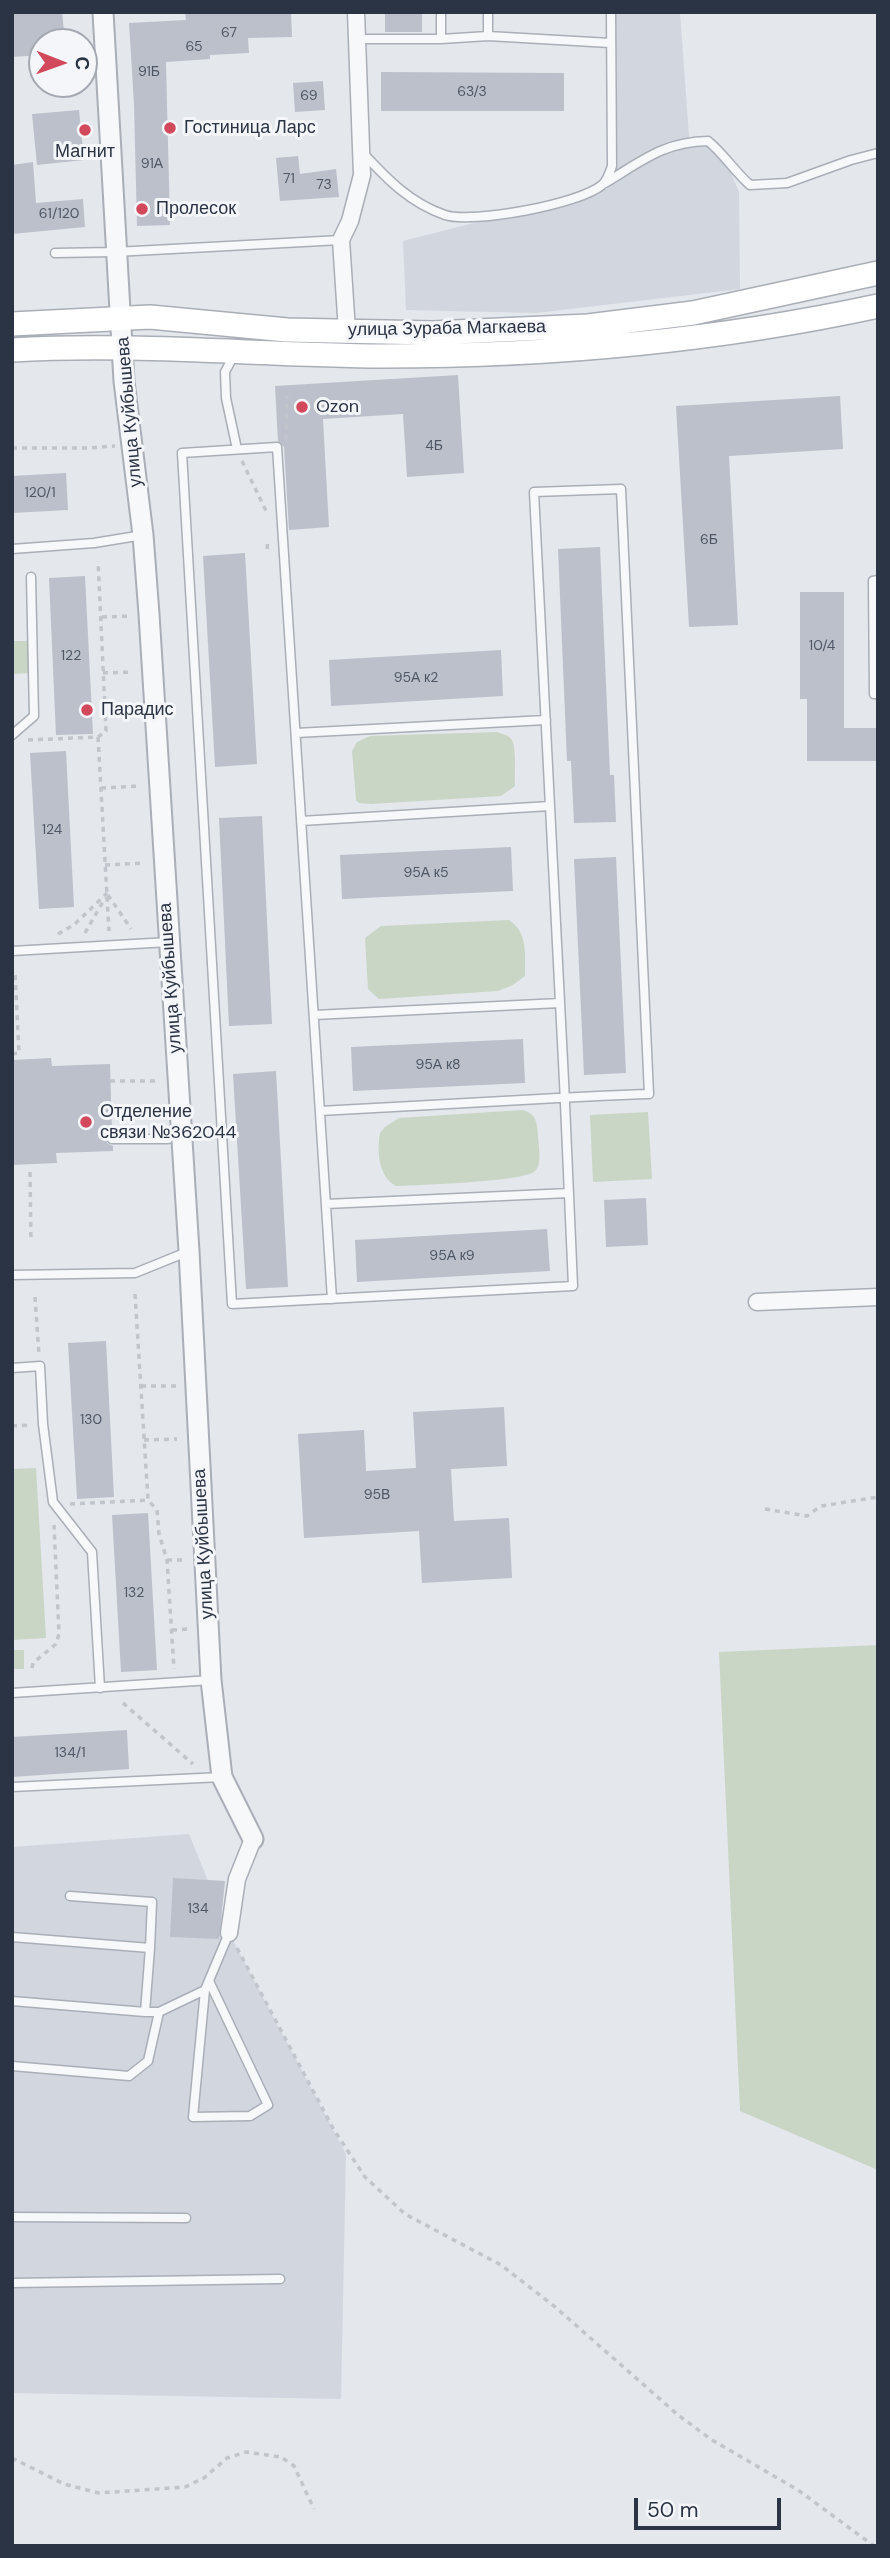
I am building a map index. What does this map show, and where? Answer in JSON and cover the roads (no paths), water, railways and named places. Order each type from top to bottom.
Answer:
[{"type":"main road","name":"улица Зураба Магкаева","points":[[12,324],[150,317],[287,330],[433,333],[588,326],[693,313],[878,273]]},
{"type":"main road","name":"улица Зураба Магкаева","points":[[12,350],[151,347],[235,353],[459,355],[637,344],[782,325],[878,306]]},
{"type":"street","name":"улица Куйбышева","points":[[103,12],[124,381],[143,535],[189,1251],[211,1681],[222,1777],[253,1839],[237,1879],[229,1933]]},
{"type":"street","points":[[347,331],[341,240],[350,222],[362,175],[356,12]]},
{"type":"street","points":[[757,1302],[878,1297]]},
{"type":"lane","points":[[441,12],[441,39]]},
{"type":"lane","points":[[488,12],[488,36]]},
{"type":"lane","points":[[603,184],[612,166],[611,12]]},
{"type":"lane","points":[[358,39],[488,36],[610,43]]},
{"type":"lane","points":[[362,151],[395,187],[428,208],[447,216],[468,218],[539,207],[581,196],[662,148],[686,141],[708,141],[724,153],[734,171],[750,185],[786,183],[878,153]]},
{"type":"lane","points":[[55,253],[341,240]]},
{"type":"lane","points":[[235,353],[225,372],[226,398],[237,449]]},
{"type":"lane","points":[[320,1111],[565,1098],[649,1094],[621,489],[534,492],[565,1098],[573,1286],[332,1299],[232,1304],[182,453],[276,447],[332,1299]]},
{"type":"lane","points":[[12,549],[94,543],[143,535]]},
{"type":"lane","points":[[12,735],[34,716],[31,577]]},
{"type":"lane","points":[[878,580],[873,581],[874,694],[878,694]]},
{"type":"lane","points":[[296,733],[546,720]]},
{"type":"lane","points":[[301,821],[550,806]]},
{"type":"lane","points":[[12,951],[169,942]]},
{"type":"lane","points":[[314,1015],[560,1003]]},
{"type":"lane","points":[[113,1139],[168,1139]]},
{"type":"lane","points":[[326,1204],[569,1193]]},
{"type":"lane","points":[[12,1275],[135,1273],[189,1251]]},
{"type":"lane","points":[[12,1368],[40,1366],[43,1424],[54,1503],[92,1552],[100,1688]]},
{"type":"lane","points":[[12,1693],[211,1681]]},
{"type":"lane","points":[[12,1787],[222,1777]]},
{"type":"lane","points":[[70,1896],[152,1902],[145,2012]]},
{"type":"lane","points":[[209,1981],[268,2105],[250,2116],[193,2117],[205,1990],[229,1933]]},
{"type":"lane","points":[[12,1937],[150,1948]]},
{"type":"lane","points":[[12,2001],[159,2012],[205,1990]]},
{"type":"lane","points":[[12,2066],[129,2076],[148,2061],[159,2012]]},
{"type":"lane","points":[[12,2217],[186,2218]]},
{"type":"lane","points":[[12,2283],[280,2279]]},
{"type":"place","name":"Гостиница Ларс","points":[[170,128]]},
{"type":"place","name":"Магнит","points":[[85,130]]},
{"type":"place","name":"Пролесок","points":[[142,209]]},
{"type":"place","name":"Ozon","points":[[302,407]]},
{"type":"place","name":"Парадис","points":[[87,710]]},
{"type":"place","name":"Отделение связи №362044","points":[[86,1122]]}]
